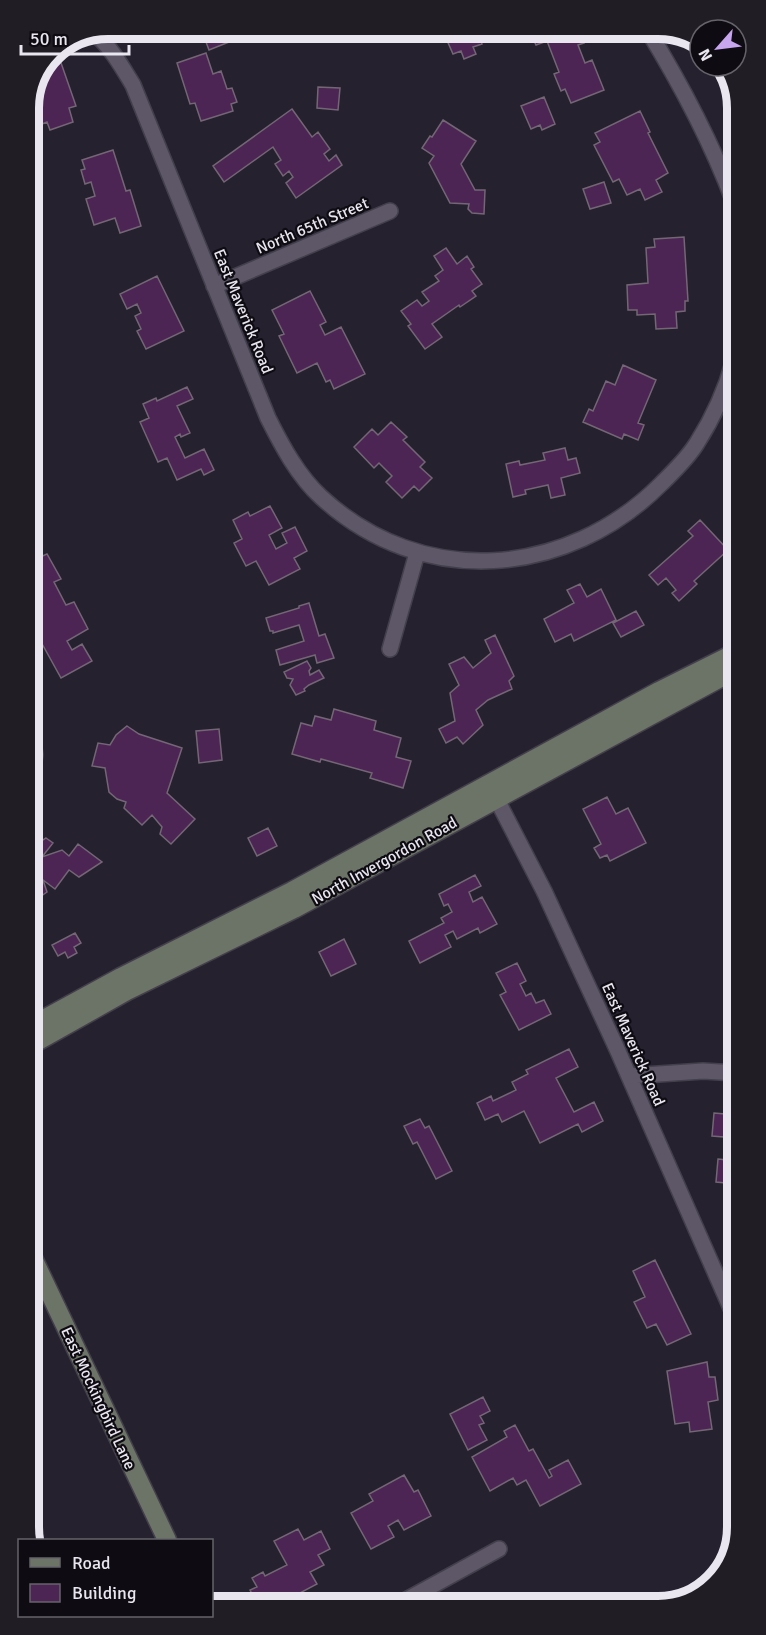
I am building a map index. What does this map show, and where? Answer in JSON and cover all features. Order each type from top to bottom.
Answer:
[{"type":"street","points":[[653,39],[682,91],[727,183]]},
{"type":"street","name":"East Maverick Road","points":[[102,40],[133,85],[279,441],[305,479],[320,496],[357,525],[392,544],[417,553],[467,561],[500,561],[556,550],[582,540],[644,501],[668,477],[696,445],[714,413],[727,379]]},
{"type":"street","name":"North 65th Street","points":[[214,286],[390,212]]},
{"type":"street","points":[[390,649],[417,553]]},
{"type":"street","name":"North Invergordon Road","points":[[39,1040],[127,991],[294,909],[659,691],[727,657]]},
{"type":"street","name":"North Invergordon Road","points":[[39,1022],[121,977],[727,674]]},
{"type":"street","name":"East Maverick Road","points":[[493,792],[544,891],[629,1076],[727,1299]]},
{"type":"street","points":[[629,1076],[703,1071],[727,1073]]},
{"type":"street","name":"East Mockingbird Lane","points":[[39,1271],[167,1539]]},
{"type":"street","points":[[414,1596],[499,1549]]},
{"type":"building","points":[[205,39],[234,39],[234,40],[209,50]]},
{"type":"building","points":[[446,39],[480,39],[482,44],[473,47],[476,54],[464,59],[461,51],[453,54]]},
{"type":"building","points":[[533,39],[582,39],[584,43],[578,45],[585,63],[592,60],[604,90],[571,103],[565,89],[561,91],[554,74],[559,72],[547,41],[536,45]]},
{"type":"building","points":[[206,53],[213,74],[221,71],[227,89],[232,88],[237,102],[231,104],[233,111],[201,121],[195,103],[190,104],[177,63]]},
{"type":"building","points":[[60,59],[76,106],[69,108],[73,122],[50,130],[47,122],[39,125],[41,90],[46,77]]},
{"type":"building","points":[[318,87],[340,88],[338,110],[317,108]]},
{"type":"building","points":[[544,97],[555,124],[542,130],[540,125],[531,129],[521,106]]},
{"type":"building","points":[[292,109],[312,137],[318,132],[330,149],[324,154],[329,161],[336,155],[342,165],[296,198],[286,183],[293,177],[289,171],[283,176],[275,164],[281,160],[273,147],[224,182],[213,166]]},
{"type":"building","points":[[640,111],[668,173],[656,180],[662,192],[645,200],[640,189],[627,195],[619,179],[613,182],[594,145],[600,142],[595,133]]},
{"type":"building","points":[[443,120],[476,141],[461,164],[475,190],[485,190],[484,214],[472,213],[468,209],[469,204],[450,203],[429,163],[434,156],[422,148]]},
{"type":"building","points":[[113,150],[126,191],[130,190],[141,226],[120,233],[115,218],[94,225],[86,199],[95,196],[91,182],[85,184],[81,170],[85,169],[82,160]]},
{"type":"building","points":[[604,182],[611,203],[590,209],[583,189]]},
{"type":"building","points":[[684,237],[688,301],[685,301],[685,311],[676,312],[677,328],[656,329],[655,314],[637,315],[637,310],[628,310],[627,285],[648,283],[646,248],[655,247],[654,239]]},
{"type":"building","points":[[446,248],[457,264],[467,256],[474,267],[471,269],[482,284],[472,291],[476,296],[432,324],[442,337],[425,349],[408,326],[411,324],[401,311],[417,300],[422,306],[429,301],[422,292],[439,281],[435,276],[443,270],[434,256]]},
{"type":"building","points":[[157,276],[184,331],[146,349],[137,331],[141,329],[135,316],[141,313],[137,304],[127,309],[120,294]]},
{"type":"building","points":[[310,291],[326,322],[320,325],[325,335],[341,327],[365,374],[334,389],[330,380],[326,382],[317,363],[297,373],[279,336],[284,334],[272,310]]},
{"type":"building","points":[[623,365],[656,380],[638,423],[644,425],[638,440],[624,434],[622,439],[583,422],[589,409],[593,411],[606,381],[615,385]]},
{"type":"building","points":[[187,387],[193,399],[177,406],[190,433],[175,437],[185,458],[204,449],[214,470],[204,475],[201,469],[177,480],[167,458],[158,462],[140,422],[149,418],[143,404],[156,398],[157,401]]},
{"type":"building","points":[[391,422],[407,437],[403,440],[425,462],[420,467],[432,478],[419,491],[414,486],[402,498],[386,482],[392,476],[379,463],[374,468],[354,447],[372,429],[378,435]]},
{"type":"building","points":[[565,448],[568,460],[576,458],[580,473],[561,478],[565,495],[551,498],[548,485],[525,490],[526,494],[513,497],[506,464],[519,461],[520,465],[545,460],[543,453]]},
{"type":"building","points":[[270,506],[282,528],[269,535],[276,549],[287,543],[282,533],[295,527],[307,551],[294,558],[300,569],[269,585],[256,561],[246,566],[234,543],[242,539],[233,520],[248,512],[250,516]]},
{"type":"building","points":[[700,520],[727,551],[694,581],[697,584],[679,601],[672,593],[676,590],[666,578],[658,585],[649,575],[693,536],[688,531]]},
{"type":"building","points":[[47,554],[61,579],[54,582],[66,605],[74,602],[88,629],[67,641],[72,650],[82,644],[92,661],[61,678],[39,638],[39,558]]},
{"type":"building","points":[[580,584],[587,597],[601,589],[616,620],[574,641],[571,634],[555,642],[544,619],[574,603],[567,590]]},
{"type":"building","points":[[309,603],[319,636],[325,634],[334,658],[317,663],[315,655],[280,665],[276,650],[304,641],[299,625],[273,633],[270,631],[266,618]]},
{"type":"building","points":[[636,611],[644,625],[621,637],[613,623]]},
{"type":"building","points":[[495,635],[514,676],[509,681],[512,689],[488,700],[476,710],[483,725],[463,744],[457,737],[446,743],[439,729],[455,721],[450,693],[459,685],[449,664],[464,657],[473,668],[491,653],[485,640]]},
{"type":"building","points":[[307,661],[311,668],[310,675],[319,670],[324,678],[309,685],[304,689],[305,691],[296,695],[290,685],[293,679],[287,678],[284,672]]},
{"type":"building","points":[[334,709],[376,721],[374,730],[401,738],[396,757],[411,761],[403,788],[370,778],[372,773],[321,759],[320,762],[292,754],[301,723],[312,726],[315,716],[331,720]]},
{"type":"building","points":[[127,726],[139,734],[182,748],[167,793],[195,819],[171,844],[160,834],[162,827],[152,815],[142,825],[124,808],[126,802],[117,799],[109,792],[105,768],[92,766],[98,743],[110,745],[116,735]]},
{"type":"building","points":[[219,729],[222,760],[199,763],[196,731]]},
{"type":"building","points":[[607,797],[616,814],[628,808],[646,843],[610,861],[607,855],[600,858],[594,848],[601,844],[583,809]]},
{"type":"building","points":[[268,828],[277,846],[257,856],[248,838]]},
{"type":"building","points":[[46,838],[53,843],[42,857],[62,850],[69,856],[78,844],[102,862],[79,877],[69,870],[55,889],[43,880],[47,892],[39,898],[39,843]]},
{"type":"building","points":[[475,875],[481,886],[469,892],[473,902],[482,897],[497,924],[480,933],[478,928],[457,939],[453,931],[445,935],[451,947],[420,963],[409,941],[444,923],[441,918],[452,912],[448,904],[444,906],[439,894]]},
{"type":"building","points":[[75,933],[81,943],[74,947],[77,953],[68,958],[65,952],[58,956],[52,945]]},
{"type":"building","points":[[344,939],[356,964],[331,976],[319,952]]},
{"type":"building","points":[[517,963],[526,981],[520,984],[526,996],[531,993],[536,1003],[544,1000],[551,1014],[519,1030],[500,995],[506,992],[496,973]]},
{"type":"building","points":[[569,1049],[578,1067],[556,1078],[574,1112],[594,1102],[603,1121],[582,1132],[578,1124],[540,1143],[524,1111],[502,1122],[498,1114],[485,1120],[477,1103],[491,1096],[493,1101],[516,1090],[512,1082],[528,1074],[526,1070]]},
{"type":"building","points":[[714,1113],[727,1114],[727,1137],[712,1136]]},
{"type":"building","points":[[420,1119],[425,1128],[429,1126],[452,1171],[436,1179],[417,1142],[413,1144],[404,1126]]},
{"type":"building","points":[[718,1159],[727,1160],[727,1183],[716,1182]]},
{"type":"building","points":[[655,1260],[691,1334],[667,1345],[656,1324],[647,1328],[634,1302],[645,1297],[633,1271]]},
{"type":"building","points":[[707,1362],[709,1377],[715,1377],[718,1400],[708,1402],[712,1429],[690,1432],[689,1422],[675,1424],[667,1371]]},
{"type":"building","points":[[483,1397],[490,1411],[480,1416],[484,1423],[479,1425],[487,1440],[468,1450],[450,1414]]},
{"type":"building","points":[[515,1425],[529,1451],[533,1449],[549,1478],[552,1476],[549,1470],[568,1460],[581,1484],[540,1506],[526,1480],[517,1485],[513,1478],[490,1491],[472,1457],[507,1437],[504,1431]]},
{"type":"building","points":[[404,1475],[414,1492],[418,1490],[431,1516],[404,1530],[398,1520],[388,1526],[394,1537],[371,1549],[351,1513],[373,1501],[369,1494]]},
{"type":"building","points":[[298,1529],[304,1540],[321,1531],[330,1549],[318,1555],[324,1565],[310,1572],[317,1584],[297,1596],[253,1596],[250,1590],[257,1587],[252,1578],[263,1572],[265,1576],[287,1565],[274,1541]]}]
